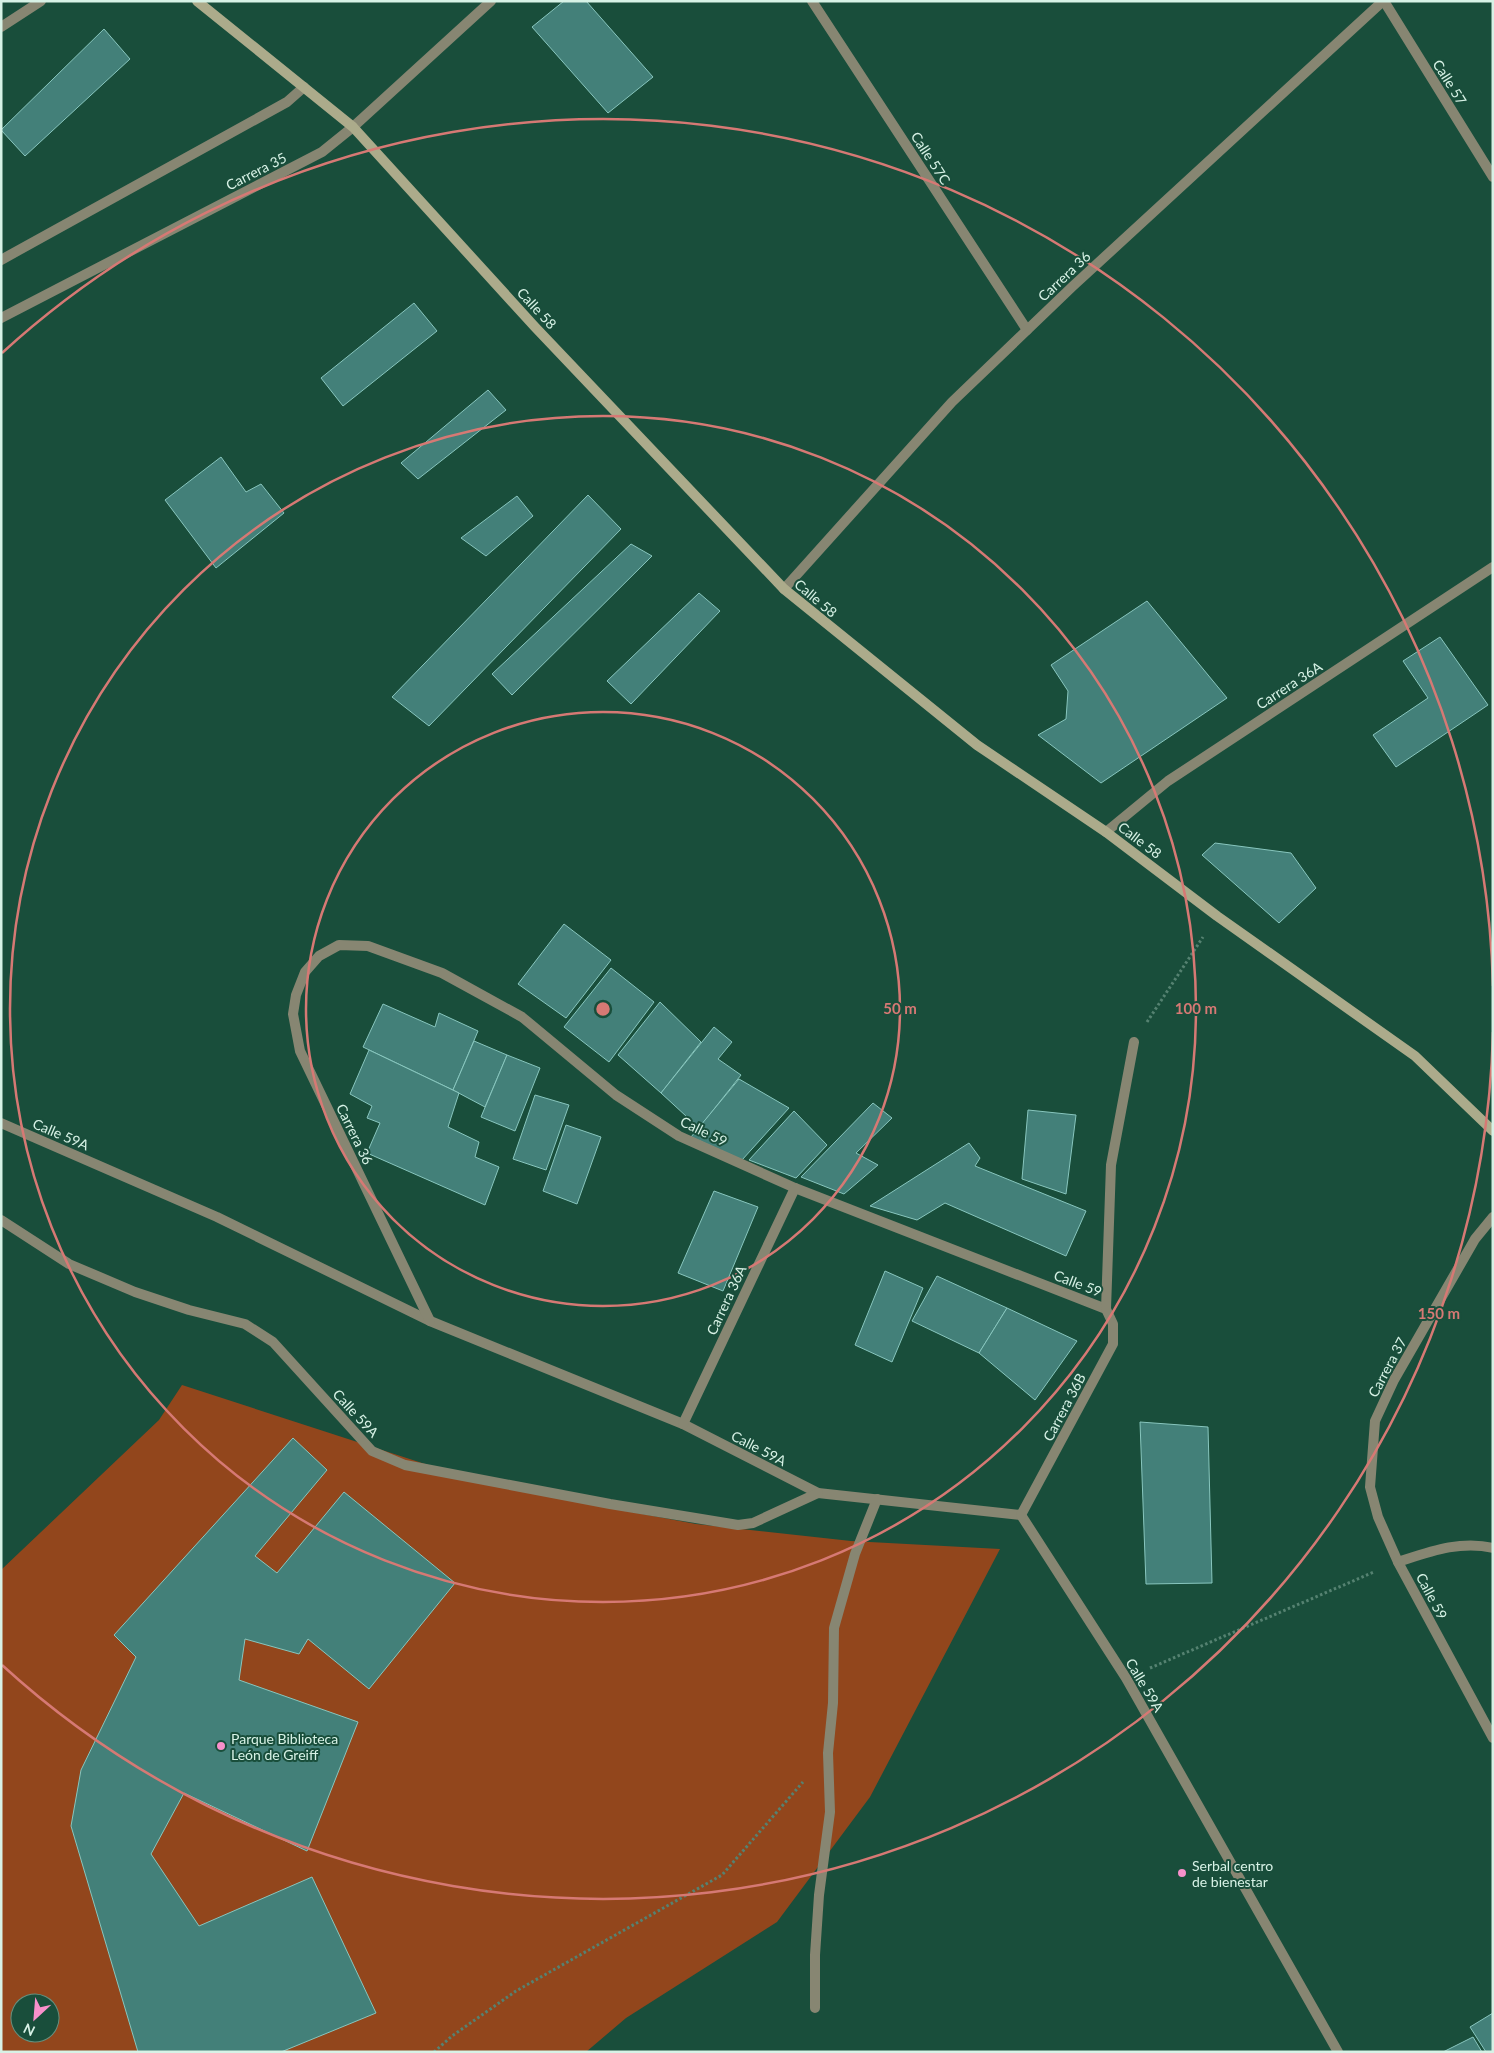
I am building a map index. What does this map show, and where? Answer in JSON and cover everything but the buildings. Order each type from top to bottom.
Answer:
[{"type":"street","points":[[1,27],[41,1]]},
{"type":"street","name":"Calle 58","points":[[197,1],[353,127],[541,334],[784,589],[977,745],[1106,832],[1217,916],[1415,1056],[1493,1131]]},
{"type":"street","name":"Carrera 35","points":[[1,318],[322,152],[353,127],[491,1]]},
{"type":"street","name":"Calle 57C","points":[[812,1],[1027,330]]},
{"type":"street","name":"Carrera 36","points":[[784,589],[952,402],[1027,330],[1383,1]]},
{"type":"street","name":"Calle 57","points":[[1383,1],[1493,177]]},
{"type":"street","points":[[1,260],[288,102],[304,87]]},
{"type":"street","name":"Carrera 36A","points":[[1106,832],[1168,781],[1493,567]]},
{"type":"street","name":"Calle 59","points":[[319,956],[340,944],[368,946],[442,973],[522,1017],[616,1095],[679,1136],[795,1188],[1106,1309]]},
{"type":"street","name":"Carrera 36","points":[[319,956],[305,972],[296,995],[293,1014],[300,1051],[430,1321]]},
{"type":"street","points":[[1106,1309],[1111,1164],[1134,1042]]},
{"type":"street","name":"Calle 59A","points":[[1,1123],[217,1217],[430,1321],[683,1424],[818,1493],[1021,1515],[1126,1678],[1338,2052]]},
{"type":"street","name":"Carrera 36A","points":[[683,1424],[795,1188]]},
{"type":"street","name":"Carrera 37","points":[[1371,1459],[1375,1421],[1394,1380],[1474,1239],[1493,1217]]},
{"type":"street","name":"Calle 59A","points":[[1,1220],[69,1264],[144,1295],[189,1310],[245,1324],[273,1342],[372,1451],[405,1465],[610,1504],[738,1525],[753,1523],[818,1493]]},
{"type":"street","name":"Carrera 36B","points":[[1021,1515],[1113,1344],[1114,1324],[1106,1309]]},
{"type":"street","name":"Calle 59","points":[[1371,1459],[1370,1487],[1376,1509],[1398,1562],[1493,1738]]},
{"type":"street","points":[[815,2008],[815,1955],[819,1895],[830,1812],[828,1753],[833,1703],[834,1628],[855,1554],[877,1499]]},
{"type":"street","points":[[1398,1562],[1445,1547],[1479,1545],[1493,1548]]},
{"type":"path","points":[[1134,1042],[1217,916]]},
{"type":"path","points":[[1126,1678],[1398,1562]]},
{"type":"path","points":[[434,2052],[452,2036],[516,1990],[722,1875],[828,1753]]},
{"type":"shaded area","points":[[182,1385],[459,1475],[551,1497],[696,1524],[851,1541],[1000,1549],[870,1797],[777,1922],[626,2018],[586,2052],[1,2052],[1,1570],[159,1420]]},
{"type":"place","name":"Parque Biblioteca León de Greiff","points":[[221,1746]]},
{"type":"place","name":"Serbal centro de bienestar","points":[[1182,1873]]}]
